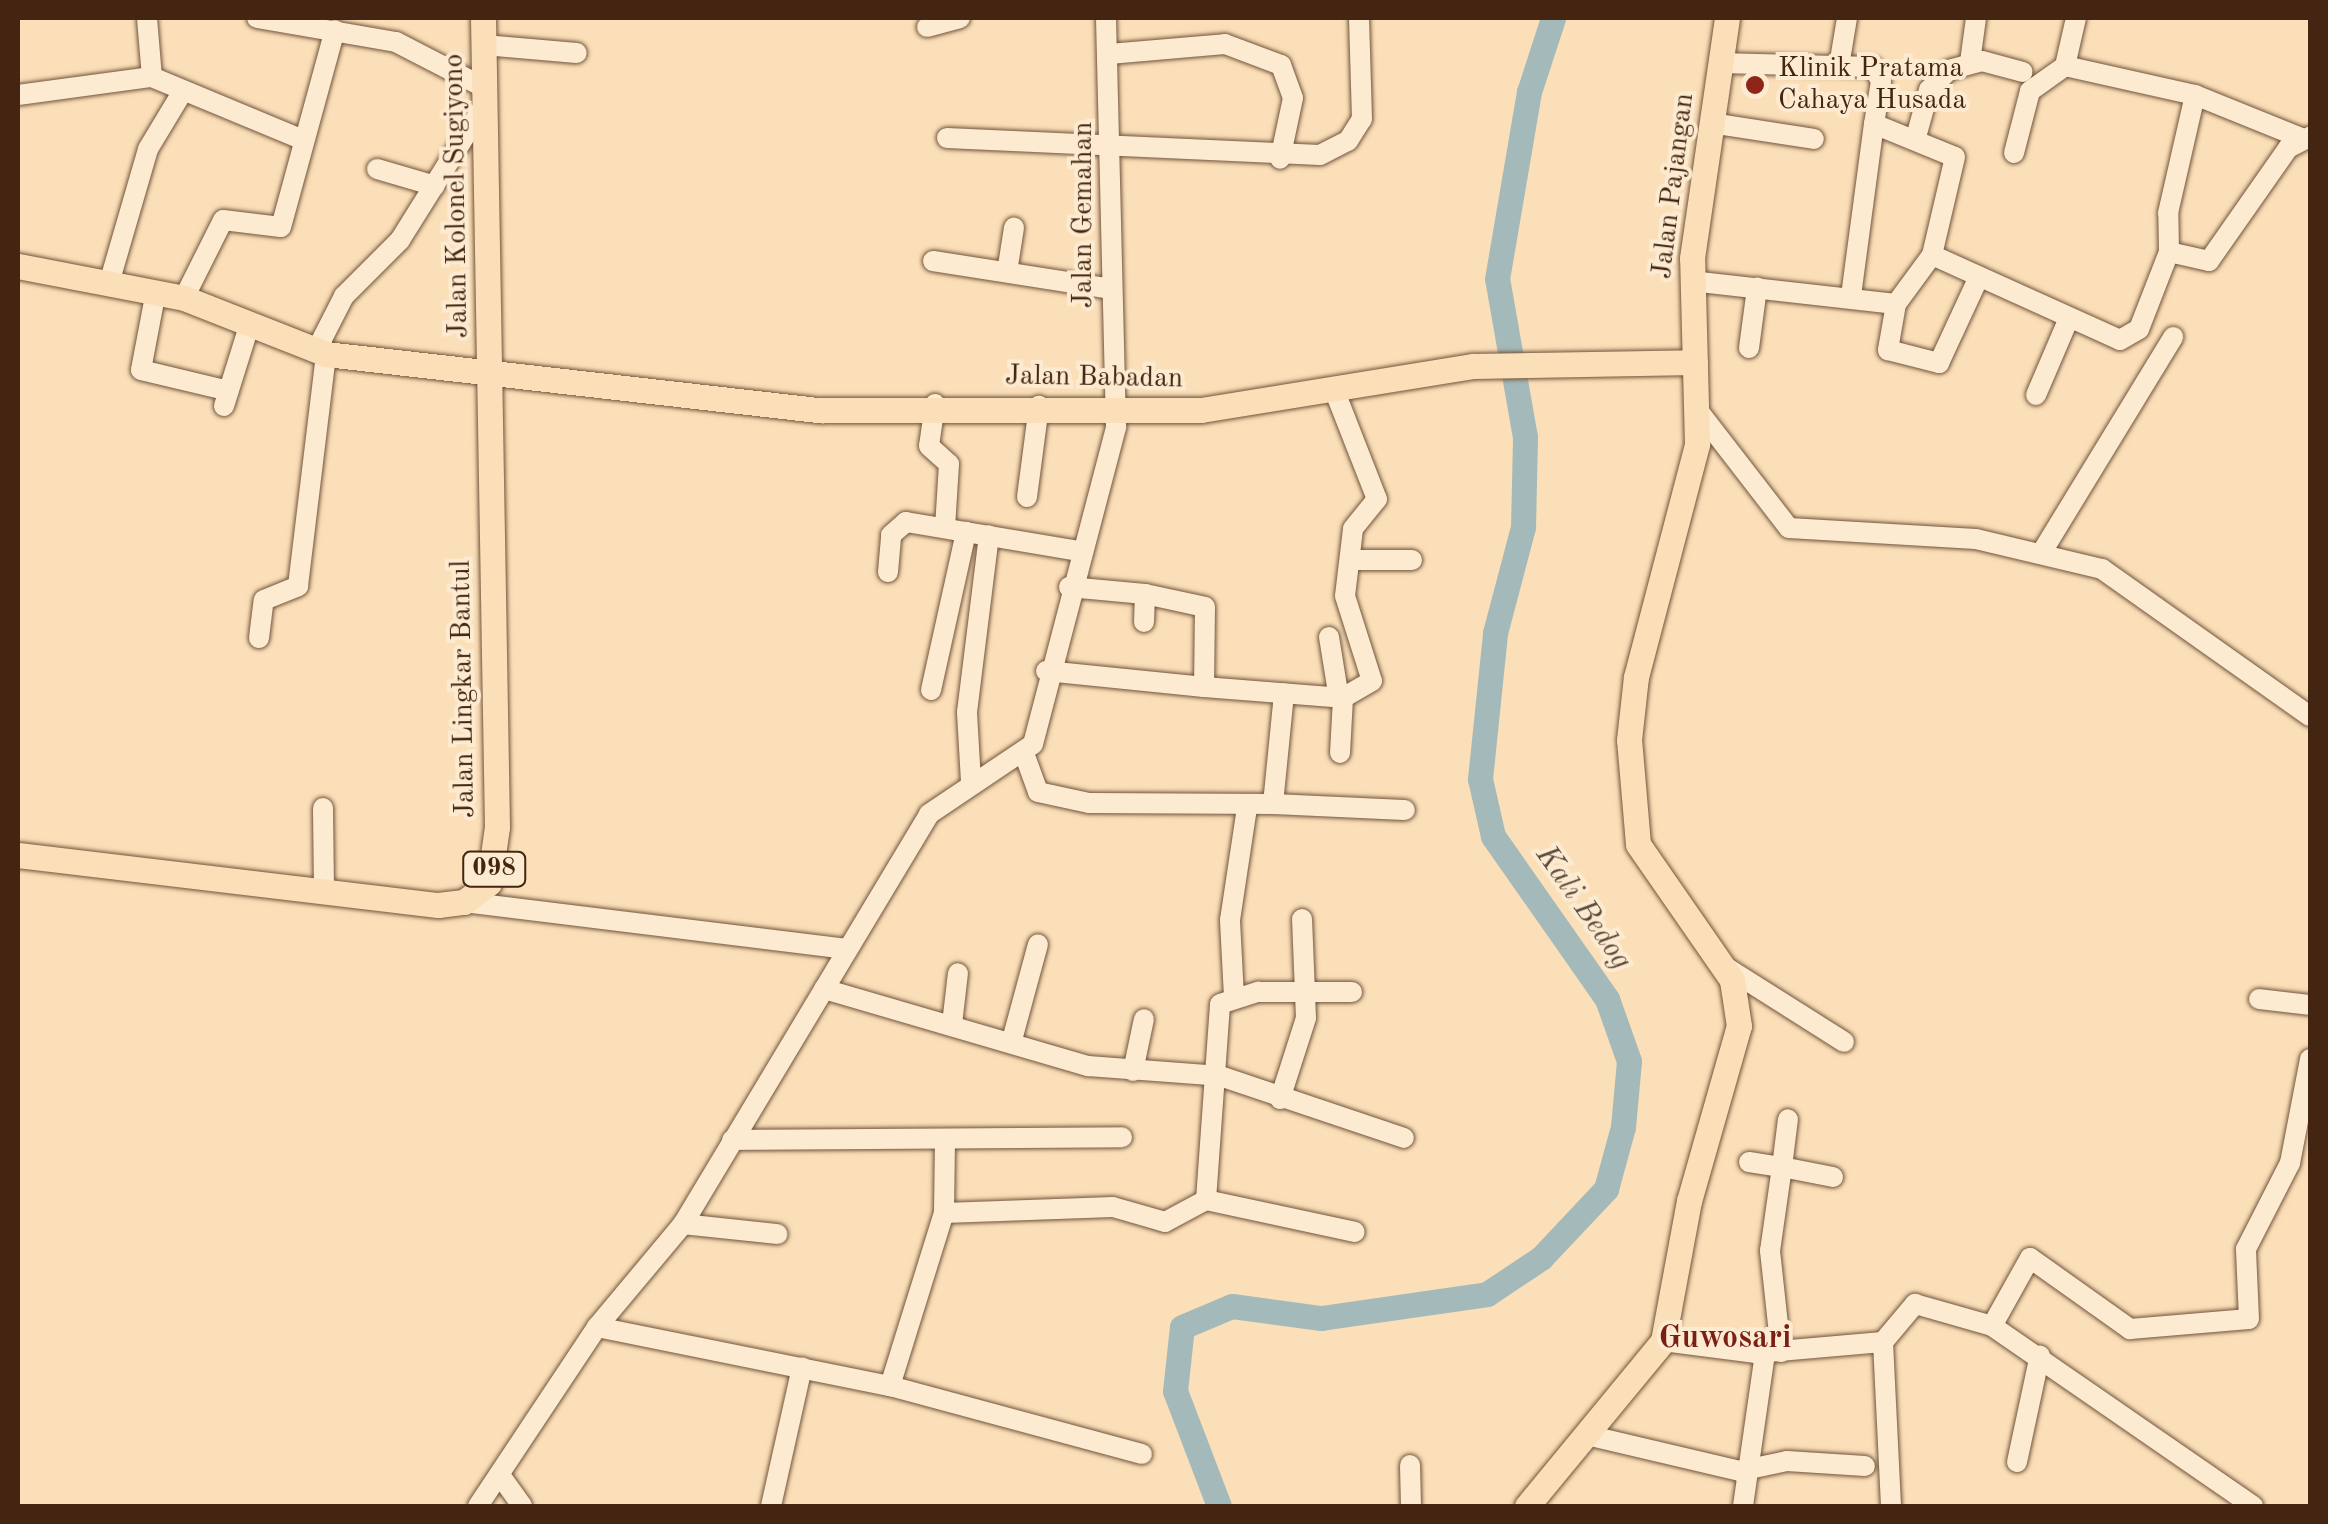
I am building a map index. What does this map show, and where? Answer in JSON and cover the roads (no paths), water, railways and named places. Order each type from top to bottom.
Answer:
[{"type":"main road","name":"Jalan Kolonel Sugiyono","points":[[483,18],[489,372]]},
{"type":"main road","name":"Jalan Pajangan","points":[[1724,966],[1649,869],[1630,776],[1636,678],[1700,413],[1690,281],[1727,18]]},
{"type":"main road","name":"Jalan Babadan","points":[[18,266],[110,280],[184,298],[321,352],[786,408],[936,404],[1111,412],[1335,392],[1473,366],[1695,362]]},
{"type":"main road","name":"Jalan Lingkar Bantul","points":[[489,372],[497,846],[489,882]]},
{"type":"main road","name":"098","points":[[18,855],[464,902],[489,882]]},
{"type":"main road","points":[[1528,1506],[1592,1436],[1663,1341],[1688,1200],[1738,1037],[1737,993],[1724,966]]},
{"type":"street","points":[[148,18],[152,77]]},
{"type":"street","points":[[257,18],[403,45],[485,96],[436,186],[400,240],[344,296],[321,352],[298,586],[264,600],[259,638]]},
{"type":"street","points":[[928,27],[960,18]]},
{"type":"street","name":"Jalan Gemahan","points":[[1025,756],[1068,587],[1112,454],[1112,146],[1106,18]]},
{"type":"street","points":[[947,138],[1280,159],[1330,152],[1358,128],[1366,90],[1359,18]]},
{"type":"street","points":[[1840,60],[1847,18]]},
{"type":"street","points":[[1970,62],[1976,18]]},
{"type":"street","points":[[2014,153],[2030,91],[2065,66],[2076,18]]},
{"type":"street","points":[[184,298],[223,220],[281,227],[303,140],[326,90],[336,30]]},
{"type":"street","points":[[1109,54],[1225,44],[1280,65],[1293,98],[1280,159]]},
{"type":"street","points":[[484,45],[577,53]]},
{"type":"street","points":[[1720,63],[1840,60],[1879,73],[1851,296]]},
{"type":"street","points":[[1916,137],[1929,90],[1970,62],[2023,72]]},
{"type":"street","points":[[2065,66],[2195,94],[2307,138],[2209,261],[2169,252]]},
{"type":"street","points":[[18,95],[152,77],[303,140]]},
{"type":"street","points":[[110,280],[148,149],[184,91]]},
{"type":"street","points":[[1932,256],[2120,340],[2133,336],[2169,252],[2168,214],[2195,94]]},
{"type":"street","points":[[1710,123],[1814,139]]},
{"type":"street","points":[[1874,124],[1916,137],[1956,164],[1932,256],[1896,304],[1888,350],[1943,362],[1980,276]]},
{"type":"street","points":[[377,168],[436,186]]},
{"type":"street","points":[[1007,272],[1014,228]]},
{"type":"street","points":[[933,261],[1112,289]]},
{"type":"street","points":[[1690,281],[1896,304]]},
{"type":"street","points":[[1749,348],[1757,288]]},
{"type":"street","points":[[156,291],[141,370],[227,399],[249,326]]},
{"type":"street","points":[[2036,395],[2069,318]]},
{"type":"street","points":[[2042,552],[2173,337]]},
{"type":"street","points":[[1046,671],[1341,698],[1372,681],[1347,615],[1355,560],[1353,529],[1377,499],[1335,392]]},
{"type":"street","points":[[936,404],[930,446],[949,464],[945,527]]},
{"type":"street","points":[[1027,497],[1039,406]]},
{"type":"street","points":[[1700,413],[1788,528],[1976,538],[2042,552],[2124,578],[2310,716]]},
{"type":"street","points":[[888,572],[896,527],[945,527],[1080,551]]},
{"type":"street","points":[[931,690],[966,532]]},
{"type":"street","points":[[972,782],[967,712],[989,534]]},
{"type":"street","points":[[1355,560],[1412,560]]},
{"type":"street","points":[[1068,587],[1145,594],[1205,607],[1204,687]]},
{"type":"street","points":[[1144,622],[1145,594]]},
{"type":"street","points":[[1329,637],[1341,698],[1340,753]]},
{"type":"street","points":[[1273,804],[1284,694]]},
{"type":"street","points":[[478,1506],[502,1478],[597,1327],[683,1224],[929,814],[972,782],[1025,756],[1038,792],[1089,803],[1247,807],[1273,804],[1405,810]]},
{"type":"street","points":[[1234,998],[1230,920],[1247,807]]},
{"type":"street","points":[[323,808],[324,890]]},
{"type":"street","points":[[489,882],[516,908]]},
{"type":"street","points":[[464,902],[846,949]]},
{"type":"street","points":[[1280,1099],[1303,1030],[1302,919]]},
{"type":"street","points":[[1012,1040],[1038,944]]},
{"type":"street","points":[[1724,966],[1844,1042]]},
{"type":"street","points":[[952,1024],[958,972]]},
{"type":"street","points":[[824,988],[1134,1071],[1220,1076],[1404,1138]]},
{"type":"street","points":[[1206,1200],[1220,1076],[1218,1010],[1234,998],[1305,991],[1352,992]]},
{"type":"street","points":[[2259,999],[2310,1005]]},
{"type":"street","points":[[1134,1071],[1144,1019]]},
{"type":"street","points":[[1992,1326],[2030,1258],[2130,1329],[2248,1318],[2246,1249],[2290,1163],[2310,1059]]},
{"type":"street","points":[[1743,1506],[1774,1352],[1770,1251],[1788,1120]]},
{"type":"street","points":[[732,1140],[945,1142],[1122,1137]]},
{"type":"street","points":[[890,1386],[944,1214],[945,1142]]},
{"type":"street","points":[[1749,1162],[1833,1177]]},
{"type":"street","points":[[944,1214],[1112,1207],[1166,1222],[1206,1200],[1356,1232]]},
{"type":"street","points":[[683,1224],[777,1234]]},
{"type":"street","points":[[1663,1341],[1774,1352],[1882,1342],[1915,1304],[1992,1326],[2040,1355],[2253,1506]]},
{"type":"street","points":[[597,1327],[890,1386],[1142,1454]]},
{"type":"street","points":[[1882,1342],[1891,1506]]},
{"type":"street","points":[[2017,1462],[2040,1355]]},
{"type":"street","points":[[770,1506],[802,1367]]},
{"type":"street","points":[[1592,1436],[1750,1470],[1787,1462],[1865,1466]]},
{"type":"street","points":[[1410,1465],[1411,1506]]},
{"type":"street","points":[[502,1478],[522,1506]]},
{"type":"waterway","name":"Kali Bedog","points":[[1219,1506],[1175,1391],[1182,1327],[1232,1306],[1321,1318],[1487,1294],[1541,1258],[1606,1189],[1623,1127],[1629,1061],[1607,999],[1493,836],[1480,779],[1495,633],[1523,527],[1525,437],[1497,279],[1529,92],[1553,18]]},
{"type":"place","name":"Klinik Pratama Cahaya Husada","points":[[1755,85]]},
{"type":"district","name":"Guwosari","points":[[1725,1339]]}]
